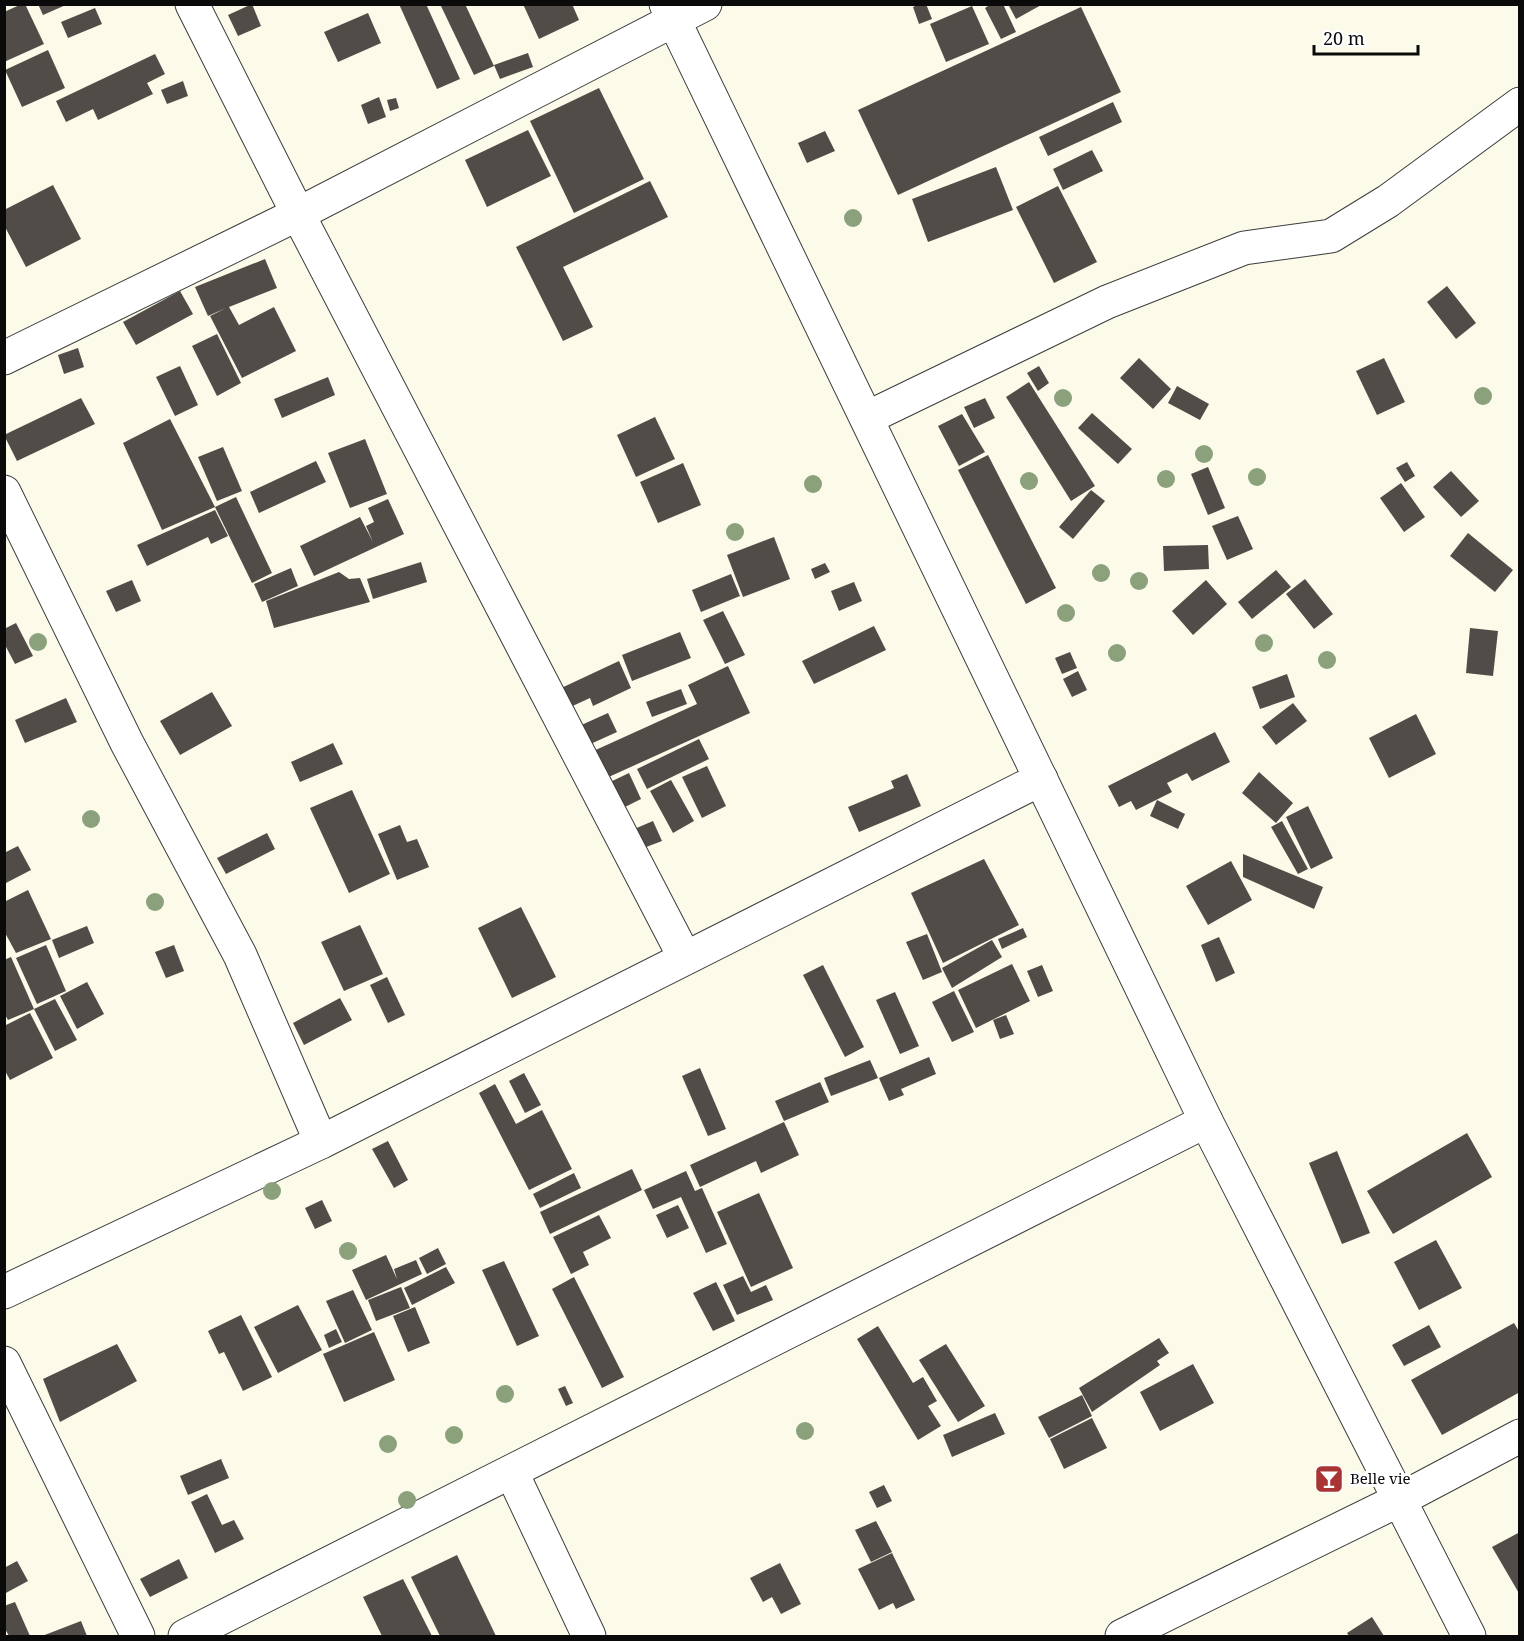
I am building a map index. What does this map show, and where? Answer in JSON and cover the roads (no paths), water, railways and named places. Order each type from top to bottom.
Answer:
[{"type":"street","points":[[192,4],[298,214],[685,958]]},
{"type":"street","points":[[4,358],[298,214],[670,12],[705,4]]},
{"type":"street","points":[[670,12],[1206,1121],[1469,1636]]},
{"type":"street","points":[[867,418],[1107,302],[1244,248],[1331,236],[1388,201],[1520,104]]},
{"type":"street","points":[[4,492],[127,743],[240,955],[321,1142]]},
{"type":"street","points":[[4,1292],[321,1142],[1041,779]]},
{"type":"street","points":[[185,1636],[1206,1121]]},
{"type":"street","points":[[4,1363],[138,1636]]},
{"type":"street","points":[[1122,1636],[1399,1500],[1520,1436]]},
{"type":"street","points":[[512,1473],[589,1636]]},
{"type":"place","name":"Belle vie","points":[[1329,1479]]}]
